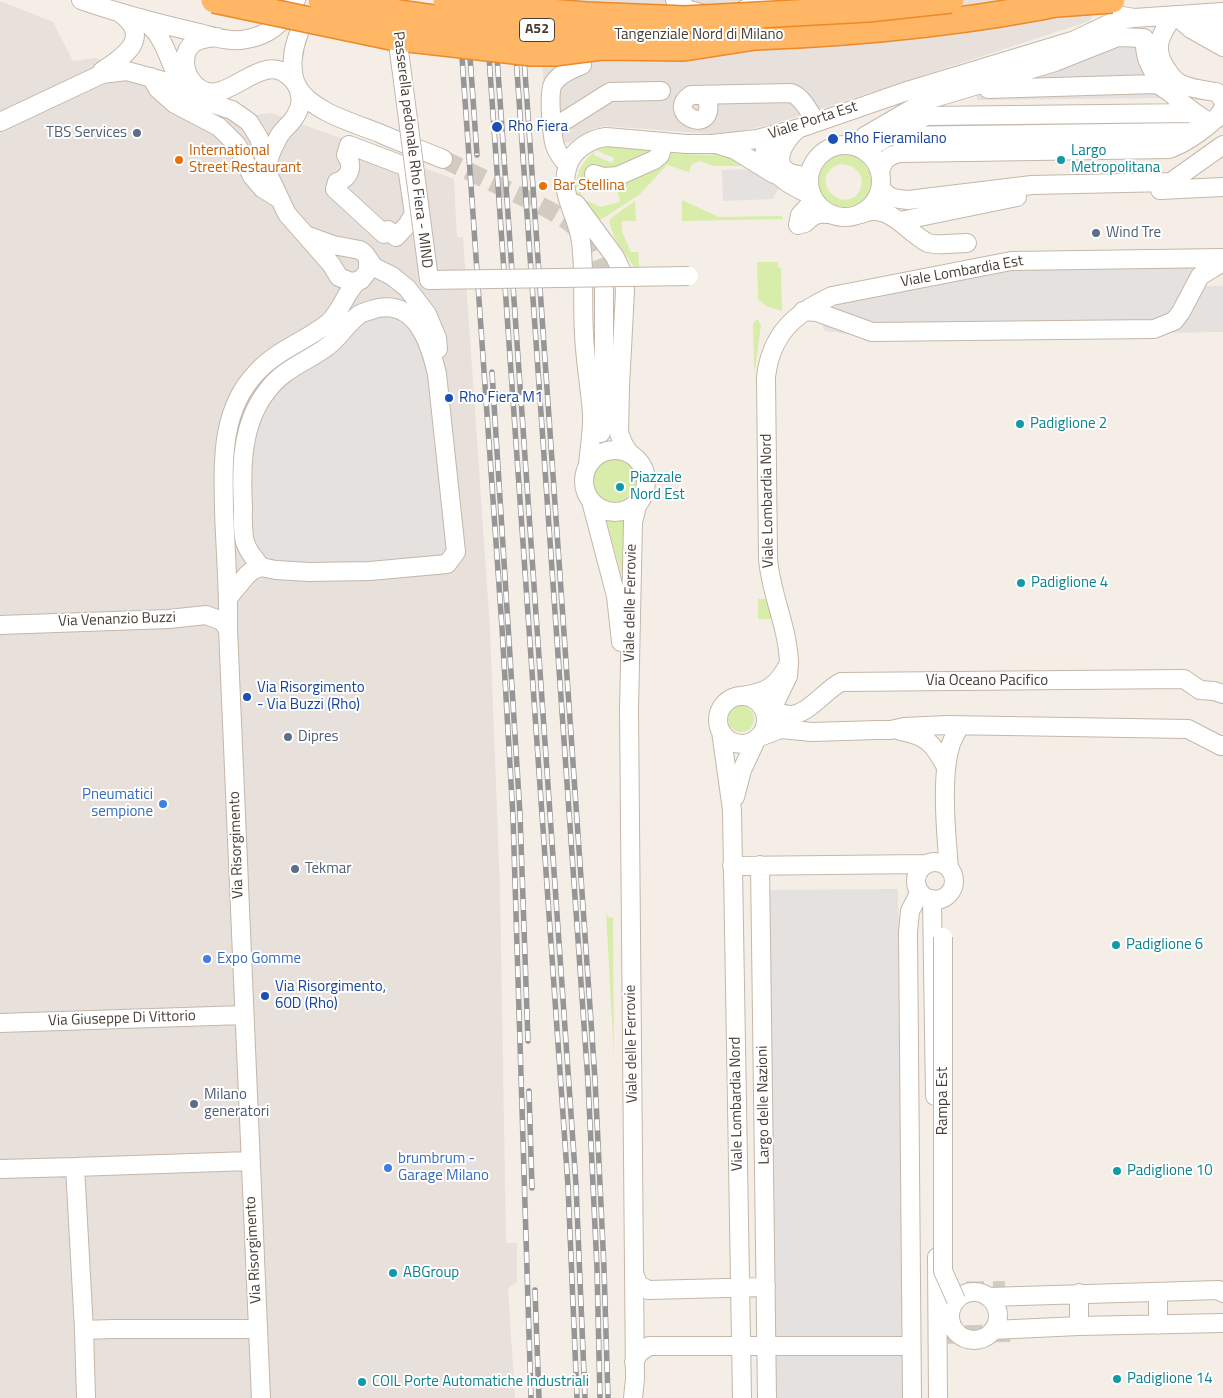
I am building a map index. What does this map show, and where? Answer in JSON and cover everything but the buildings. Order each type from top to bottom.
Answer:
[{"type":"highway","points":[[214,0],[391,36],[532,54],[602,47],[684,48],[755,37]]},
{"type":"highway","name":"Tangenziale Nord di Milano","points":[[446,0],[524,10],[586,15],[686,19],[778,7],[868,9],[951,0]]},
{"type":"highway","points":[[594,0],[620,5],[652,7],[778,7]]},
{"type":"highway","name":"Tangenziale Nord di Milano","points":[[322,2],[420,16],[550,31],[631,36],[755,37],[824,34],[903,27],[1066,2],[1108,0]]},
{"type":"street","points":[[81,0],[141,20],[226,40],[245,40],[263,35],[272,30],[285,18],[296,0]]},
{"type":"street","name":"Passerella pedonale Rho Fiera - MIND","points":[[392,0],[429,280],[689,276]]},
{"type":"street","points":[[368,259],[368,270],[364,277],[352,282],[346,281],[339,277],[291,220],[278,198],[269,176],[259,138],[240,106],[240,96],[245,82],[276,58],[299,33],[322,2],[347,16],[367,18],[382,13],[396,0]]},
{"type":"street","points":[[675,0],[697,14],[718,15],[746,9],[778,7]]},
{"type":"street","points":[[914,0],[926,5],[939,6],[960,0]]},
{"type":"street","points":[[1108,0],[1115,11],[1121,15],[1134,18]]},
{"type":"street","name":"Viale Porta Est","points":[[1075,40],[1104,14],[1108,0]]},
{"type":"street","name":"Viale Porta Est","points":[[567,172],[571,159],[582,147],[600,138],[712,144],[735,142],[777,134],[910,90],[1075,40],[1109,23],[1134,18],[1223,12]]},
{"type":"street","points":[[0,122],[93,77],[126,55],[133,45],[135,38],[133,27],[120,13]]},
{"type":"street","points":[[1178,16],[1210,23],[1223,31]]},
{"type":"street","points":[[1178,16],[1191,29],[1223,47]]},
{"type":"street","points":[[1178,16],[1162,33],[1158,43],[1164,67],[1176,82],[1188,87],[1216,92],[1223,101]]},
{"type":"street","points":[[141,20],[151,27],[159,37],[180,80],[189,92]]},
{"type":"street","points":[[267,164],[275,143],[297,114],[300,106],[301,98],[293,65],[294,50],[299,33]]},
{"type":"street","points":[[217,37],[197,40],[186,54],[186,67],[192,81],[203,89],[217,92],[267,69],[277,70],[286,74],[313,103],[333,115],[443,159]]},
{"type":"street","points":[[861,214],[870,208],[877,198],[875,167],[862,143],[866,136],[927,100],[1055,62],[1118,38],[1144,38],[1147,59],[1169,92]]},
{"type":"street","points":[[582,66],[569,70],[559,77],[553,85],[551,94],[553,128],[557,151],[567,172],[574,201],[615,257],[622,274],[625,291],[620,387],[620,433],[625,452]]},
{"type":"street","points":[[93,77],[123,71],[174,84],[201,100],[232,110],[265,130],[274,130],[313,114],[333,115]]},
{"type":"street","points":[[151,77],[158,89],[175,104],[219,127],[237,145],[252,176],[262,188],[278,198]]},
{"type":"street","points":[[965,90],[1154,84],[1159,85],[1211,118]]},
{"type":"street","points":[[553,128],[610,92],[661,91]]},
{"type":"street","points":[[708,104],[709,109],[704,118],[692,120],[687,117],[684,103],[686,98],[691,95],[792,93],[797,95],[801,100],[808,125],[790,136],[781,149],[780,155],[781,163],[786,170],[797,175],[805,173],[822,153],[832,147],[844,145],[855,146],[875,167],[881,168],[886,159],[900,153],[1161,149],[1178,146],[1211,118]]},
{"type":"street","points":[[1211,118],[1199,130],[1189,132],[890,136],[872,148],[870,153],[883,192],[888,196],[908,200],[1032,185],[1171,182],[1223,145]]},
{"type":"street","points":[[777,134],[768,142],[765,154],[767,163],[777,176]]},
{"type":"street","points":[[594,174],[604,177],[618,176],[654,160],[660,155],[664,142]]},
{"type":"street","points":[[712,144],[728,147],[811,195],[820,209],[828,214]]},
{"type":"street","points":[[349,145],[407,167],[414,214],[408,224],[396,237],[388,230],[384,234],[335,188],[337,182],[345,179],[349,174],[350,163],[346,155],[349,145]]},
{"type":"street","points":[[814,162],[808,180],[811,203],[800,215],[798,225],[806,223],[817,213],[844,217],[875,210],[900,221],[929,243],[967,243]]},
{"type":"street","points":[[567,172],[567,199],[578,227],[581,245],[584,333],[592,414],[590,463]]},
{"type":"street","points":[[900,221],[1030,195],[1223,187]]},
{"type":"street","points":[[305,235],[333,245],[361,250],[374,267],[407,288],[427,314],[437,338],[439,351],[436,374]]},
{"type":"street","points":[[335,271],[334,263],[337,256],[343,250],[351,248]]},
{"type":"street","name":"Viale Lombardia Est","points":[[778,339],[788,325],[803,311],[832,296],[1011,261],[1223,258]]},
{"type":"street","points":[[803,311],[817,312],[872,332],[1154,329],[1174,321],[1181,312],[1200,276],[1223,262]]},
{"type":"street","name":"Via Risorgimento","points":[[315,331],[325,316],[332,298],[336,280],[335,271]]},
{"type":"street","name":"Via Risorgimento","points":[[261,1398],[228,629],[223,469],[224,445],[230,417],[239,396],[250,380],[260,368],[281,351],[332,320],[350,290],[359,280]]},
{"type":"street","points":[[604,289],[604,401],[600,444],[584,475],[584,484],[586,493],[591,501],[604,511],[620,512],[635,506],[642,498],[646,489],[646,478],[644,468],[638,460],[613,442],[610,436],[604,401]]},
{"type":"street","points":[[228,598],[247,575],[261,567],[276,570],[319,572],[426,567],[447,564],[456,552],[436,374],[428,343],[415,322],[398,308],[370,310],[359,315],[334,342],[295,365],[268,389],[259,402],[249,425],[242,466],[245,542],[251,555],[261,567]]},
{"type":"street","name":"Viale Lombardia Nord","points":[[778,339],[772,350],[766,377],[768,545],[769,569],[787,642],[789,663]]},
{"type":"street","points":[[590,463],[603,452],[625,452]]},
{"type":"street","name":"Viale delle Ferrovie","points":[[633,1398],[635,1370],[629,710],[633,522],[637,506],[642,498]]},
{"type":"street","name":"Viale delle Ferrovie","points":[[591,501],[616,596],[629,710]]},
{"type":"street","name":"Via Venanzio Buzzi","points":[[0,625],[169,619],[206,615],[222,621],[228,629]]},
{"type":"street","points":[[789,663],[783,675],[774,685],[762,692],[732,698],[726,702],[718,716],[718,724],[726,738],[739,744],[751,742],[781,729],[812,732],[891,730],[916,734],[930,742],[946,767]]},
{"type":"street","points":[[757,738],[764,728],[766,712],[788,676],[789,663]]},
{"type":"street","name":"Via Oceano Pacifico","points":[[766,712],[788,715],[798,714],[841,682],[1184,679],[1200,690],[1223,694]]},
{"type":"street","points":[[740,696],[748,696],[766,712]]},
{"type":"street","points":[[891,730],[904,727],[960,726],[1188,729],[1221,746],[1223,744]]},
{"type":"street","points":[[932,896],[916,883],[917,874],[936,864],[946,838],[946,767],[950,745],[960,726]]},
{"type":"street","name":"Viale Lombardia Nord","points":[[721,732],[732,810],[742,1398]]},
{"type":"street","name":"Viale Lombardia Nord","points":[[732,810],[742,770],[757,738]]},
{"type":"street","points":[[732,866],[936,864],[954,875],[953,888],[949,894],[932,896],[910,912],[908,932],[912,1398]]},
{"type":"street","name":"Largo delle Nazioni","points":[[760,865],[767,1398]]},
{"type":"street","points":[[932,896],[938,1398]]},
{"type":"street","name":"Rampa Est","points":[[932,896],[944,937],[943,1271],[956,1300]]},
{"type":"street","name":"Via Giuseppe Di Vittorio","points":[[0,1023],[244,1014]]},
{"type":"street","points":[[0,1170],[250,1161]]},
{"type":"street","points":[[75,1166],[86,1398]]},
{"type":"street","points":[[634,1273],[638,1284],[648,1290],[740,1286],[766,1287]]},
{"type":"street","points":[[988,1297],[1219,1290],[1223,1292]]},
{"type":"street","points":[[1158,1292],[1158,1325]]},
{"type":"street","points":[[968,1293],[981,1294],[988,1297],[993,1302],[998,1316],[993,1330],[988,1336],[980,1339],[972,1340],[960,1336],[950,1321],[950,1314],[956,1300],[968,1293]]},
{"type":"street","points":[[1079,1293],[1080,1326]]},
{"type":"street","points":[[993,1330],[1080,1326],[1223,1324]]},
{"type":"street","points":[[84,1330],[258,1329]]},
{"type":"street","points":[[945,1398],[946,1358],[960,1336]]},
{"type":"street","points":[[635,1370],[641,1350],[649,1346],[911,1346]]},
{"type":"street","name":"Viale delle Ferrovie","points":[[635,1370],[639,1398]]},
{"type":"shaded area","points":[[538,0],[1097,0],[1098,6],[1090,21],[774,124],[714,134],[605,126],[589,130],[571,142],[548,145]]},
{"type":"shaded area","points":[[0,1],[53,22],[73,61],[96,58],[198,115],[238,117],[271,113],[454,179],[457,237],[463,237],[490,629],[500,889],[506,1243],[517,1243],[517,1282],[508,1288],[515,1398],[0,1398]]},
{"type":"shaded area","points":[[1145,35],[1166,98],[977,100],[975,83]]},
{"type":"shaded area","points":[[744,169],[752,171],[779,188],[773,199],[723,201],[722,170]]},
{"type":"shaded area","points":[[1210,266],[1201,286],[1223,286],[1223,332],[872,337],[825,331],[817,314],[845,302],[1000,271],[1019,269]]},
{"type":"shaded area","points":[[363,307],[424,325],[451,575],[286,583],[244,573],[240,526],[243,433],[304,356]]},
{"type":"shaded area","points":[[898,889],[904,1398],[774,1398],[768,890]]},
{"type":"green space","points":[[610,146],[651,152],[615,172],[591,167],[586,181],[579,177],[579,190],[583,199],[601,207],[620,202],[615,180],[670,153],[728,154],[778,183],[776,186],[743,166],[714,166],[700,161],[692,164],[689,172],[667,165],[639,195],[600,220],[587,209],[580,199],[576,184],[577,177],[584,163],[595,151],[594,155],[612,163],[614,158],[596,150]]},
{"type":"green space","points":[[839,153],[852,155],[862,161],[868,169],[871,180],[870,190],[866,199],[857,206],[845,209],[837,208],[826,203],[819,194],[815,180],[817,173],[825,161]],"holes":[[[840,164],[858,171],[862,180],[860,190],[853,197],[845,200],[831,193],[827,186],[826,178],[830,170]]]},
{"type":"green space","points":[[682,200],[719,217],[782,216],[783,219],[682,221]]},
{"type":"green space","points":[[635,201],[636,221],[622,221],[622,232],[631,252],[638,252],[640,276],[615,239],[609,222],[611,218]]},
{"type":"green space","points":[[757,262],[778,262],[778,267],[781,268],[782,311],[766,306],[758,299]]},
{"type":"green space","points":[[757,319],[761,325],[754,370],[753,324]]},
{"type":"green space","points":[[614,458],[626,462],[632,468],[636,480],[632,492],[626,498],[614,502],[602,498],[596,492],[592,480],[596,468],[602,462]]},
{"type":"green space","points":[[606,519],[615,521],[626,520],[628,599]]},
{"type":"green space","points":[[758,599],[767,599],[773,619],[758,619]]},
{"type":"green space","points":[[741,706],[750,710],[754,719],[750,728],[741,732],[732,728],[728,719],[732,710]]},
{"type":"green space","points":[[606,912],[608,917],[613,918],[614,1058]]},
{"type":"tunnel","points":[[443,159],[543,207],[573,225],[589,242],[598,259],[604,289]]},
{"type":"tunnel","points":[[939,1291],[1005,1290]]},
{"type":"tunnel","points":[[938,1335],[1010,1333]]},
{"type":"railway","points":[[458,0],[502,628],[513,817],[531,1398]]},
{"type":"railway","points":[[466,0],[477,155]]},
{"type":"railway","points":[[485,0],[568,1186],[577,1398]]},
{"type":"railway","points":[[493,0],[576,1185],[585,1398]]},
{"type":"railway","points":[[512,0],[588,1082],[597,1268],[600,1398]]},
{"type":"railway","points":[[520,0],[595,1079],[608,1398]]},
{"type":"railway","points":[[492,372],[520,814],[528,1041]]},
{"type":"railway","points":[[529,1091],[532,1188]]},
{"type":"railway","points":[[535,1290],[539,1398]]},
{"type":"place","name":"Rho Fiera","points":[[497,127]]},
{"type":"place","name":"TBS Services","points":[[137,133]]},
{"type":"place","name":"Rho Fieramilano","points":[[833,139]]},
{"type":"place","name":"International Street Restaurant","points":[[179,160]]},
{"type":"place","name":"Largo Metropolitana","points":[[1061,160]]},
{"type":"place","name":"Bar Stellina","points":[[543,186]]},
{"type":"place","name":"Wind Tre","points":[[1096,233]]},
{"type":"place","name":"Rho Fiera M1","points":[[449,398]]},
{"type":"place","name":"Padiglione 2","points":[[1020,424]]},
{"type":"place","name":"Piazzale Nord Est","points":[[620,487]]},
{"type":"place","name":"Padiglione 4","points":[[1021,583]]},
{"type":"place","name":"Via Risorgimento - Via Buzzi (Rho)","points":[[247,697]]},
{"type":"place","name":"Dipres","points":[[288,737]]},
{"type":"place","name":"Pneumatici sempione","points":[[163,804]]},
{"type":"place","name":"Tekmar","points":[[295,869]]},
{"type":"place","name":"Padiglione 6","points":[[1116,945]]},
{"type":"place","name":"Expo Gomme","points":[[207,959]]},
{"type":"place","name":"Via Risorgimento, 60D (Rho)","points":[[265,996]]},
{"type":"place","name":"Milano generatori","points":[[194,1104]]},
{"type":"place","name":"brumbrum - Garage Milano","points":[[388,1168]]},
{"type":"place","name":"Padiglione 10","points":[[1117,1171]]},
{"type":"place","name":"ABGroup","points":[[393,1273]]},
{"type":"place","name":"Padiglione 14","points":[[1117,1379]]},
{"type":"place","name":"COIL Porte Automatiche Industriali","points":[[362,1382]]}]
